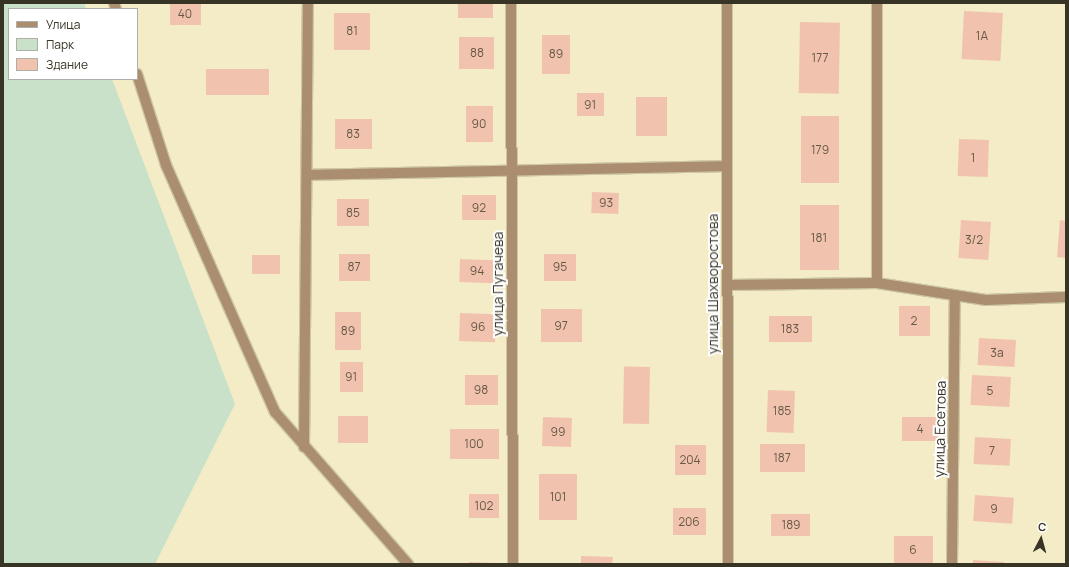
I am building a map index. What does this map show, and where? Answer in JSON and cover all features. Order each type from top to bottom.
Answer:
[{"type":"street","points":[[304,447],[308,175],[308,3]]},
{"type":"street","name":"улица Пугачева","points":[[511,3],[513,564]]},
{"type":"street","name":"улица Шахворостова","points":[[727,3],[728,564]]},
{"type":"street","points":[[877,3],[877,283]]},
{"type":"street","points":[[138,77],[166,165],[275,412],[304,447],[408,564]]},
{"type":"street","points":[[308,175],[512,172],[727,166]]},
{"type":"street","points":[[727,285],[877,283],[986,300],[1066,297]]},
{"type":"street","name":"улица Есетова","points":[[952,564],[955,295]]},
{"type":"green space","points":[[3,3],[84,3],[86,8],[8,8],[8,80],[112,80],[235,404],[155,564],[3,564]]},
{"type":"building","points":[[170,3],[201,3],[201,25],[170,25]]},
{"type":"building","points":[[458,3],[493,3],[493,18],[458,18]]},
{"type":"building","points":[[964,11],[1003,13],[1000,61],[961,59]]},
{"type":"building","points":[[334,13],[370,13],[370,50],[334,50]]},
{"type":"building","points":[[800,22],[840,23],[839,94],[799,93]]},
{"type":"building","points":[[542,35],[570,35],[570,74],[542,74]]},
{"type":"building","points":[[459,37],[494,37],[494,69],[459,69]]},
{"type":"building","points":[[206,69],[269,69],[269,95],[206,95]]},
{"type":"building","points":[[577,93],[604,93],[604,116],[577,116]]},
{"type":"building","points":[[636,97],[667,97],[667,136],[636,136]]},
{"type":"building","points":[[466,106],[493,106],[493,142],[466,142]]},
{"type":"building","points":[[801,116],[839,116],[839,183],[801,183]]},
{"type":"building","points":[[335,119],[372,119],[372,149],[335,149]]},
{"type":"building","points":[[959,139],[989,140],[988,177],[958,176]]},
{"type":"building","points":[[592,192],[619,193],[618,214],[591,213]]},
{"type":"building","points":[[462,195],[496,195],[496,220],[462,220]]},
{"type":"building","points":[[337,199],[369,199],[369,226],[337,226]]},
{"type":"building","points":[[800,205],[839,205],[839,270],[800,270]]},
{"type":"building","points":[[961,220],[991,222],[988,260],[958,258]]},
{"type":"building","points":[[1060,220],[1066,221],[1066,258],[1057,257]]},
{"type":"building","points":[[339,254],[370,254],[370,281],[339,281]]},
{"type":"building","points":[[544,254],[576,254],[576,281],[544,281]]},
{"type":"building","points":[[252,255],[280,255],[280,274],[252,274]]},
{"type":"building","points":[[460,259],[494,260],[493,283],[459,282]]},
{"type":"building","points":[[899,306],[930,306],[930,336],[899,336]]},
{"type":"building","points":[[541,309],[582,309],[582,342],[541,342]]},
{"type":"building","points":[[335,312],[361,312],[361,350],[335,350]]},
{"type":"building","points":[[460,313],[496,314],[495,342],[459,341]]},
{"type":"building","points":[[769,316],[812,316],[812,342],[769,342]]},
{"type":"building","points":[[979,338],[1016,340],[1015,367],[978,365]]},
{"type":"building","points":[[340,362],[363,362],[363,392],[340,392]]},
{"type":"building","points":[[624,367],[650,367],[649,424],[623,424]]},
{"type":"building","points":[[465,375],[498,375],[498,405],[465,405]]},
{"type":"building","points":[[972,375],[1011,377],[1009,407],[970,405]]},
{"type":"building","points":[[768,390],[795,391],[794,433],[767,432]]},
{"type":"building","points":[[338,416],[368,416],[368,443],[338,443]]},
{"type":"building","points":[[543,417],[572,418],[571,447],[542,446]]},
{"type":"building","points":[[902,417],[938,417],[938,441],[902,441]]},
{"type":"building","points":[[450,429],[499,429],[499,459],[450,459]]},
{"type":"building","points":[[975,437],[1011,439],[1010,466],[974,464]]},
{"type":"building","points":[[760,444],[805,444],[805,472],[760,472]]},
{"type":"building","points":[[675,445],[706,445],[706,475],[675,475]]},
{"type":"building","points":[[539,474],[577,474],[577,520],[539,520]]},
{"type":"building","points":[[469,494],[499,494],[499,518],[469,518]]},
{"type":"building","points":[[975,495],[1014,498],[1012,524],[973,521]]},
{"type":"building","points":[[673,508],[706,508],[706,535],[673,535]]},
{"type":"building","points":[[771,514],[810,514],[810,536],[771,536]]},
{"type":"building","points":[[894,536],[933,536],[933,564],[894,564]]},
{"type":"building","points":[[581,556],[613,557],[612,564],[581,564]]},
{"type":"building","points":[[973,560],[1004,562],[1004,564],[973,564]]},
{"type":"building","points":[[469,562],[495,563],[495,564],[469,564]]}]
